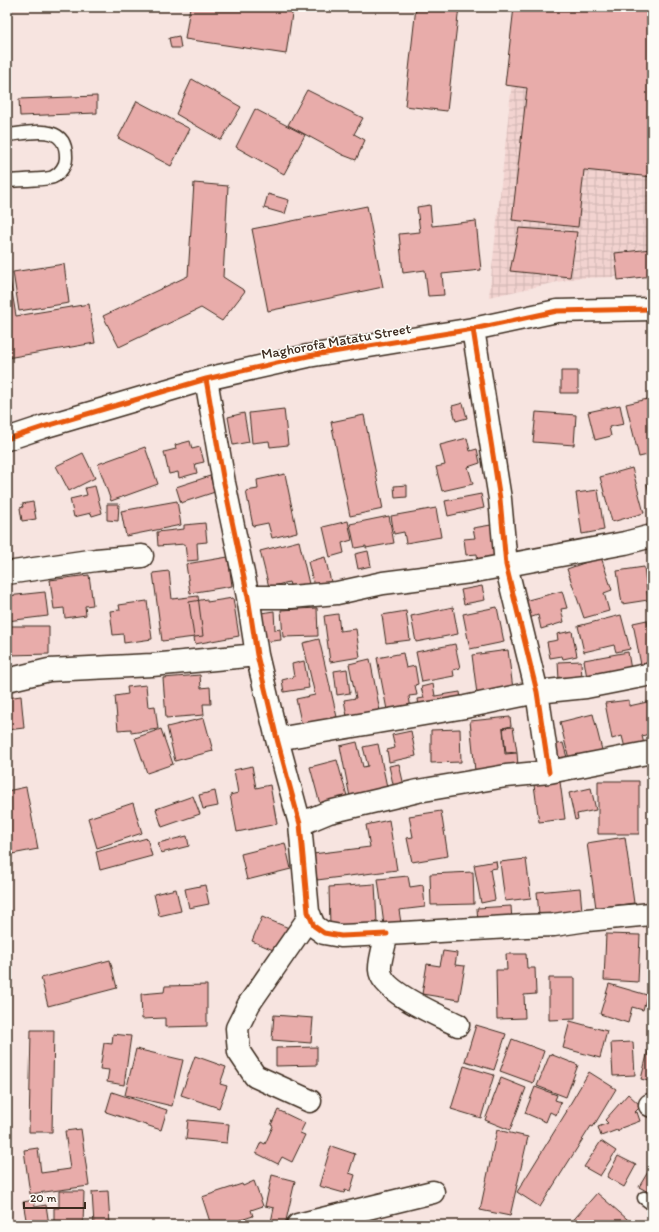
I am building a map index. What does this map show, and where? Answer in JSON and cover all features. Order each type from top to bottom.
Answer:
[{"type":"street","name":"Maghorofa Matatu Street","points":[[7,439],[43,426],[206,379],[308,356],[473,329],[557,311],[652,310]]},
{"type":"street","points":[[473,329],[500,499],[506,565],[537,692],[549,772]]},
{"type":"street","points":[[206,379],[229,505],[248,597],[257,655],[277,740],[300,824],[308,912],[314,926],[324,934],[341,936],[554,925],[587,920],[651,914]]},
{"type":"street","points":[[248,597],[291,597],[337,593],[383,583],[470,572],[625,543],[652,536]]},
{"type":"street","points":[[7,573],[96,560],[142,556]]},
{"type":"street","points":[[7,680],[49,670],[152,665],[257,655]]},
{"type":"street","points":[[277,740],[465,707],[537,692],[586,687],[652,674]]},
{"type":"street","points":[[300,824],[329,812],[418,791],[499,777],[549,772],[652,752]]},
{"type":"street","points":[[310,916],[249,1004],[237,1028],[239,1052],[256,1076],[310,1101]]},
{"type":"street","points":[[387,934],[380,970],[382,979],[392,990],[458,1025]]},
{"type":"street","points":[[298,1225],[433,1192]]},
{"type":"lane","points":[[7,136],[39,132],[53,133],[62,139],[67,148],[66,162],[60,171],[52,178],[7,181]]},
{"type":"shaded area","points":[[520,7],[652,7],[652,276],[576,278],[489,297]]},
{"type":"building","points":[[190,7],[293,7],[286,54],[185,39]]},
{"type":"building","points":[[416,7],[459,7],[447,111],[405,106]]},
{"type":"building","points":[[514,7],[652,7],[652,177],[584,170],[578,227],[512,220],[527,88],[505,85]]},
{"type":"building","points":[[179,36],[181,48],[171,48],[169,38]]},
{"type":"building","points":[[192,79],[241,107],[221,140],[176,114]]},
{"type":"building","points":[[307,90],[363,118],[354,134],[365,140],[356,160],[343,155],[288,125]]},
{"type":"building","points":[[97,96],[97,113],[20,116],[19,99]]},
{"type":"building","points":[[137,101],[190,129],[171,166],[118,138]]},
{"type":"building","points":[[255,109],[305,135],[284,174],[236,147]]},
{"type":"building","points":[[194,183],[228,186],[223,277],[245,291],[222,321],[201,308],[119,347],[103,316],[188,276]]},
{"type":"building","points":[[268,194],[289,200],[285,214],[264,208]]},
{"type":"building","points":[[430,205],[432,226],[476,221],[481,270],[442,274],[444,295],[428,296],[425,270],[403,273],[399,234],[420,232],[417,207]]},
{"type":"building","points":[[367,206],[383,287],[268,311],[252,229]]},
{"type":"building","points":[[519,228],[577,232],[570,277],[510,271]]},
{"type":"building","points":[[651,249],[652,276],[618,280],[615,253]]},
{"type":"building","points":[[7,261],[16,316],[89,304],[95,343],[7,358]]},
{"type":"building","points":[[64,264],[69,303],[19,311],[13,272]]},
{"type":"building","points":[[561,371],[578,371],[578,393],[561,393]]},
{"type":"building","points":[[652,398],[652,454],[639,457],[626,404]]},
{"type":"building","points":[[463,403],[467,418],[456,421],[452,406]]},
{"type":"building","points":[[620,405],[624,424],[609,427],[611,436],[595,440],[588,412]]},
{"type":"building","points":[[284,409],[288,445],[270,447],[269,441],[252,443],[249,413]]},
{"type":"building","points":[[536,412],[576,415],[574,445],[533,442]]},
{"type":"building","points":[[244,413],[249,442],[233,445],[228,417]]},
{"type":"building","points":[[364,415],[383,509],[350,516],[331,422]]},
{"type":"building","points":[[467,438],[470,451],[477,449],[480,463],[468,467],[473,484],[442,491],[436,467],[445,465],[440,445]]},
{"type":"building","points":[[190,441],[192,449],[200,447],[204,462],[195,464],[197,473],[179,478],[178,472],[169,474],[164,452],[176,449],[175,445]]},
{"type":"building","points":[[145,447],[158,484],[111,501],[98,464]]},
{"type":"building","points":[[83,453],[95,478],[69,491],[56,466]]},
{"type":"building","points":[[632,468],[644,513],[612,522],[600,477]]},
{"type":"building","points":[[285,474],[297,532],[272,538],[268,523],[253,526],[246,491],[258,489],[257,480]]},
{"type":"building","points":[[210,476],[215,492],[181,503],[176,487]]},
{"type":"building","points":[[652,482],[652,504],[647,484]]},
{"type":"building","points":[[407,485],[407,497],[395,498],[394,486]]},
{"type":"building","points":[[95,486],[102,513],[92,516],[91,513],[74,517],[70,499],[87,495],[85,488]]},
{"type":"building","points":[[598,490],[604,530],[582,534],[576,493]]},
{"type":"building","points":[[481,494],[484,508],[448,516],[445,501]]},
{"type":"building","points":[[177,501],[181,525],[126,536],[121,511]]},
{"type":"building","points":[[33,502],[36,519],[22,521],[20,508],[23,507],[22,504]]},
{"type":"building","points":[[107,504],[119,504],[118,521],[107,520]]},
{"type":"building","points":[[436,508],[441,537],[406,543],[404,532],[394,534],[391,516]]},
{"type":"building","points":[[389,516],[394,543],[366,548],[366,546],[355,548],[350,524]]},
{"type":"building","points":[[348,521],[352,540],[342,543],[344,553],[330,557],[323,527]]},
{"type":"building","points":[[205,523],[207,542],[197,543],[198,560],[187,561],[185,544],[158,546],[157,532],[184,529],[184,525]]},
{"type":"building","points":[[491,525],[496,560],[478,563],[477,554],[466,555],[464,539],[475,538],[473,528]]},
{"type":"building","points":[[299,541],[309,584],[291,588],[289,582],[269,587],[260,551]]},
{"type":"building","points":[[368,551],[371,566],[358,569],[355,554]]},
{"type":"building","points":[[228,557],[232,586],[190,593],[186,564]]},
{"type":"building","points":[[325,557],[332,586],[315,590],[308,562]]},
{"type":"building","points":[[601,557],[612,590],[604,593],[609,611],[584,618],[567,569]]},
{"type":"building","points":[[644,567],[648,600],[622,604],[617,571]]},
{"type":"building","points":[[169,571],[172,599],[198,596],[203,636],[162,641],[153,573]]},
{"type":"building","points":[[89,575],[93,605],[85,606],[86,615],[65,618],[64,608],[54,609],[50,580]]},
{"type":"building","points":[[482,586],[485,600],[464,604],[461,590]]},
{"type":"building","points":[[562,591],[567,608],[561,609],[564,622],[541,629],[538,615],[529,618],[524,601]]},
{"type":"building","points":[[45,592],[48,616],[7,621],[7,596]]},
{"type":"building","points":[[233,598],[239,636],[195,644],[189,602],[207,599],[207,602]]},
{"type":"building","points":[[147,601],[152,639],[124,643],[123,634],[113,635],[110,611],[120,610],[119,605]]},
{"type":"building","points":[[453,607],[458,634],[416,642],[411,616]]},
{"type":"building","points":[[497,607],[504,642],[470,649],[463,614]]},
{"type":"building","points":[[317,608],[318,636],[283,637],[281,610]]},
{"type":"building","points":[[274,611],[275,630],[280,629],[281,640],[263,642],[261,613]]},
{"type":"building","points":[[406,611],[410,640],[386,643],[382,615]]},
{"type":"building","points":[[338,614],[340,631],[356,629],[360,657],[330,662],[324,616]]},
{"type":"building","points":[[621,615],[630,649],[616,652],[614,645],[584,652],[578,626]]},
{"type":"building","points":[[647,620],[648,626],[652,625],[652,663],[641,665],[633,623]]},
{"type":"building","points":[[10,626],[49,626],[49,654],[10,655]]},
{"type":"building","points":[[572,631],[577,656],[563,659],[562,656],[550,658],[547,642],[558,640],[557,634]]},
{"type":"building","points":[[319,639],[337,717],[302,726],[296,699],[315,695],[303,643]]},
{"type":"building","points":[[455,644],[460,668],[453,670],[454,676],[422,682],[416,652]]},
{"type":"building","points":[[508,650],[513,689],[477,694],[472,655]]},
{"type":"building","points":[[628,652],[631,670],[587,678],[584,660]]},
{"type":"building","points":[[403,653],[406,668],[415,666],[418,684],[415,685],[417,695],[409,696],[411,710],[388,715],[377,658]]},
{"type":"building","points":[[370,659],[380,711],[347,716],[344,700],[356,698],[349,664]]},
{"type":"building","points":[[304,661],[309,688],[284,692],[282,680],[294,677],[292,664]]},
{"type":"building","points":[[581,661],[582,679],[559,680],[558,662]]},
{"type":"building","points":[[347,669],[350,693],[337,695],[334,671]]},
{"type":"building","points":[[200,675],[201,688],[210,687],[211,704],[203,704],[204,715],[166,718],[163,678]]},
{"type":"building","points":[[433,684],[435,696],[460,692],[462,706],[420,713],[418,699],[424,698],[421,687]]},
{"type":"building","points":[[146,685],[148,707],[155,706],[158,729],[131,733],[131,729],[118,730],[115,696],[128,694],[127,687]]},
{"type":"building","points":[[21,696],[24,728],[7,730],[7,698]]},
{"type":"building","points":[[629,700],[629,706],[652,701],[652,733],[642,736],[644,744],[625,748],[622,736],[612,739],[605,703]]},
{"type":"building","points":[[593,714],[603,754],[570,763],[560,722]]},
{"type":"building","points":[[510,717],[511,726],[503,728],[505,754],[517,753],[518,766],[475,771],[470,721]]},
{"type":"building","points":[[204,718],[213,751],[175,761],[167,727]]},
{"type":"building","points":[[513,727],[517,752],[506,753],[503,728]]},
{"type":"building","points":[[161,729],[173,764],[147,773],[135,738]]},
{"type":"building","points":[[460,729],[461,762],[431,763],[431,730]]},
{"type":"building","points":[[411,731],[416,756],[389,762],[387,750],[395,748],[392,735]]},
{"type":"building","points":[[357,742],[363,767],[368,766],[363,747],[378,744],[387,787],[350,797],[340,746]]},
{"type":"building","points":[[563,743],[569,765],[559,767],[553,745]]},
{"type":"building","points":[[337,760],[347,796],[320,804],[310,767]]},
{"type":"building","points":[[399,764],[405,790],[395,793],[389,766]]},
{"type":"building","points":[[252,766],[256,788],[270,785],[277,824],[237,832],[230,795],[238,793],[234,770]]},
{"type":"building","points":[[598,781],[639,781],[639,834],[598,834]]},
{"type":"building","points":[[560,782],[565,819],[539,822],[534,785]]},
{"type":"building","points":[[26,787],[38,849],[7,855],[7,791]]},
{"type":"building","points":[[591,788],[596,810],[577,814],[578,819],[575,820],[569,793]]},
{"type":"building","points":[[215,791],[218,806],[203,809],[199,795]]},
{"type":"building","points":[[193,796],[200,814],[162,827],[156,809]]},
{"type":"building","points":[[133,803],[142,833],[97,848],[88,818]]},
{"type":"building","points":[[441,811],[448,856],[412,862],[407,838],[413,837],[409,816]]},
{"type":"building","points":[[389,820],[397,870],[317,880],[313,854],[370,847],[366,825]]},
{"type":"building","points":[[187,836],[189,846],[161,853],[158,843]]},
{"type":"building","points":[[625,837],[634,903],[596,908],[587,843]]},
{"type":"building","points":[[147,838],[152,856],[100,870],[96,852]]},
{"type":"building","points":[[285,843],[291,869],[247,880],[241,854]]},
{"type":"building","points":[[526,859],[531,898],[505,901],[500,862]]},
{"type":"building","points":[[496,861],[497,868],[490,869],[495,900],[481,903],[474,865]]},
{"type":"building","points":[[473,872],[474,904],[431,905],[430,874]]},
{"type":"building","points":[[408,876],[410,887],[423,885],[425,907],[399,910],[401,923],[384,925],[378,879]]},
{"type":"building","points":[[375,884],[377,923],[330,926],[329,887]]},
{"type":"building","points":[[205,885],[209,904],[189,908],[185,889]]},
{"type":"building","points":[[580,888],[582,911],[539,915],[537,892]]},
{"type":"building","points":[[176,889],[181,911],[159,916],[154,894]]},
{"type":"building","points":[[511,906],[512,921],[478,923],[477,908]]},
{"type":"building","points":[[262,917],[289,928],[278,952],[252,941]]},
{"type":"building","points":[[606,934],[640,935],[638,982],[604,980]]},
{"type":"building","points":[[443,951],[457,953],[455,965],[465,966],[459,1000],[422,994],[427,964],[440,966]]},
{"type":"building","points":[[506,954],[526,954],[527,968],[535,968],[536,994],[524,995],[525,1018],[497,1019],[496,970],[507,970]]},
{"type":"building","points":[[110,960],[117,988],[48,1006],[41,978]]},
{"type":"building","points":[[549,978],[575,978],[575,1019],[549,1020]]},
{"type":"building","points":[[609,984],[647,995],[643,1010],[632,1007],[628,1023],[600,1014]]},
{"type":"building","points":[[207,985],[207,1026],[165,1027],[165,1018],[142,1019],[141,994],[164,992],[165,986]]},
{"type":"building","points":[[274,1015],[313,1018],[311,1043],[272,1040]]},
{"type":"building","points":[[570,1021],[607,1031],[600,1058],[563,1048]]},
{"type":"building","points":[[476,1025],[506,1034],[494,1070],[465,1061]]},
{"type":"building","points":[[31,1030],[54,1030],[52,1132],[29,1132]]},
{"type":"building","points":[[113,1034],[131,1036],[124,1085],[107,1082],[109,1070],[100,1069],[104,1043],[112,1044]]},
{"type":"building","points":[[652,1035],[652,1082],[641,1079]]},
{"type":"building","points":[[512,1039],[544,1051],[533,1083],[500,1071]]},
{"type":"building","points":[[633,1042],[635,1075],[613,1076],[611,1043]]},
{"type":"building","points":[[317,1047],[317,1065],[276,1066],[276,1048]]},
{"type":"building","points":[[136,1049],[183,1060],[172,1106],[125,1095]]},
{"type":"building","points":[[550,1054],[578,1065],[566,1097],[537,1086]]},
{"type":"building","points":[[195,1056],[226,1067],[220,1084],[227,1086],[219,1108],[181,1095]]},
{"type":"building","points":[[464,1066],[494,1075],[481,1118],[451,1109]]},
{"type":"building","points":[[589,1072],[616,1089],[593,1127],[591,1126],[540,1207],[517,1192],[567,1111]]},
{"type":"building","points":[[501,1078],[526,1088],[510,1130],[485,1120]]},
{"type":"building","points":[[535,1087],[557,1095],[555,1100],[561,1102],[556,1115],[550,1112],[546,1122],[525,1113]]},
{"type":"building","points":[[112,1092],[167,1110],[161,1130],[106,1112]]},
{"type":"building","points":[[628,1094],[641,1106],[634,1113],[637,1112],[640,1121],[621,1128],[618,1132],[617,1130],[601,1136],[598,1127],[608,1123],[605,1120]]},
{"type":"building","points":[[278,1110],[305,1123],[300,1133],[305,1135],[292,1162],[282,1157],[278,1164],[256,1153],[261,1142],[265,1144]]},
{"type":"building","points":[[188,1120],[229,1124],[227,1143],[186,1139]]},
{"type":"building","points":[[81,1129],[89,1186],[30,1194],[24,1150],[38,1148],[41,1173],[70,1169],[65,1131]]},
{"type":"building","points":[[497,1130],[528,1137],[510,1216],[480,1210]]},
{"type":"building","points":[[601,1141],[616,1151],[600,1176],[584,1167]]},
{"type":"building","points":[[331,1146],[355,1154],[349,1173],[355,1175],[350,1192],[345,1190],[344,1193],[319,1186]]},
{"type":"building","points":[[618,1156],[636,1165],[624,1187],[607,1177]]},
{"type":"building","points":[[652,1165],[652,1194],[639,1187]]},
{"type":"building","points":[[272,1175],[295,1181],[285,1225],[271,1222],[274,1208],[265,1206]]},
{"type":"building","points":[[254,1181],[263,1206],[251,1210],[253,1216],[226,1225],[211,1225],[202,1197],[242,1184],[243,1186]]},
{"type":"building","points":[[59,1191],[84,1191],[83,1225],[54,1225],[54,1208],[59,1208]]},
{"type":"building","points":[[108,1191],[110,1225],[94,1225],[92,1192]]},
{"type":"building","points":[[597,1193],[634,1225],[569,1225]]},
{"type":"building","points":[[34,1200],[35,1207],[46,1205],[49,1225],[27,1225],[23,1202]]},
{"type":"cycle path","points":[[7,439],[206,379],[308,356],[473,329],[557,311],[652,309]]},
{"type":"cycle path","points":[[473,329],[500,499],[506,565],[537,692],[549,772]]},
{"type":"cycle path","points":[[206,379],[224,483],[248,597],[257,655],[277,739],[300,824],[308,912],[314,926],[324,933],[341,936],[387,934]]}]
